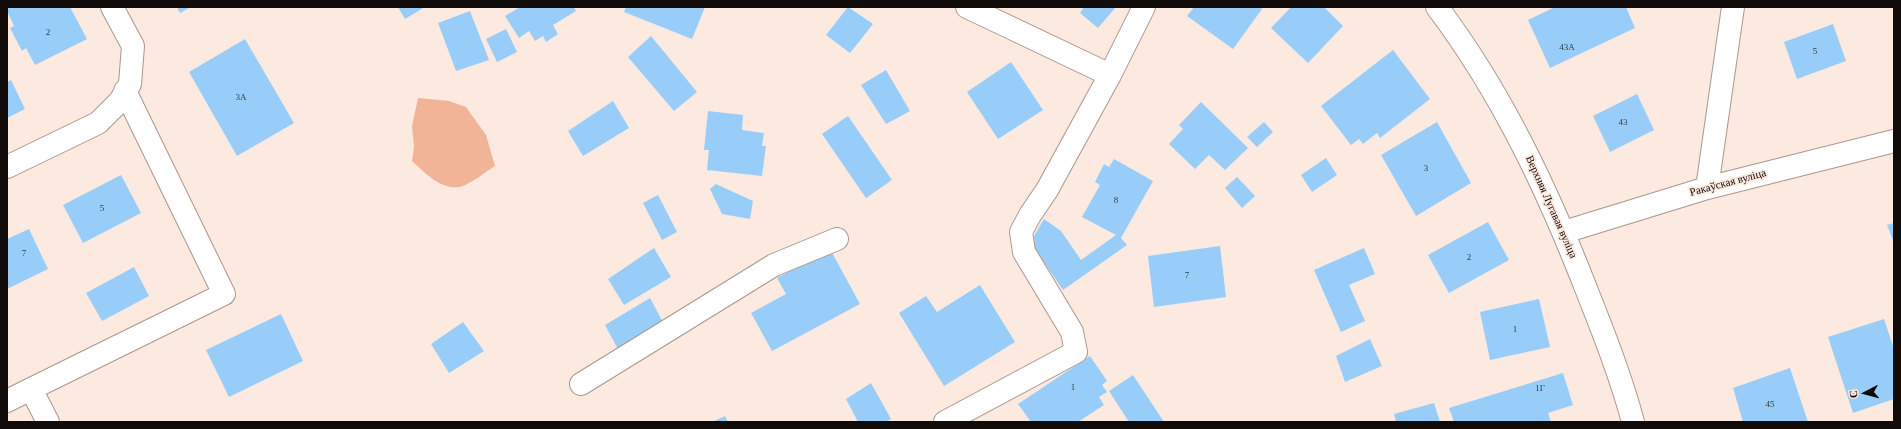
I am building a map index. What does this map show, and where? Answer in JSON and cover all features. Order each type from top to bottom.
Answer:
[{"type":"street","points":[[7,167],[98,123],[120,101],[130,84],[133,46],[112,7]]},
{"type":"street","points":[[967,7],[1110,75]]},
{"type":"street","points":[[945,422],[1076,352],[1072,332],[1024,252],[1021,232],[1030,215],[1047,190],[1110,75],[1144,7]]},
{"type":"street","name":"Верхняя Лугавая вуліца","points":[[1437,7],[1497,95],[1530,160],[1564,232],[1622,380],[1633,422]]},
{"type":"street","points":[[1707,188],[1733,7]]},
{"type":"street","points":[[7,402],[224,294],[125,91]]},
{"type":"street","name":"Ракаўская вуліца","points":[[1564,232],[1707,188],[1894,141]]},
{"type":"street","points":[[581,384],[774,265],[837,239]]},
{"type":"street","points":[[32,389],[48,422]]},
{"type":"shaded area","points":[[418,98],[449,101],[466,107],[486,135],[495,166],[473,181],[460,187],[446,186],[434,180],[422,171],[412,161],[414,147],[412,126]]},
{"type":"building","points":[[11,7],[70,7],[87,39],[35,65],[26,48],[22,51],[10,28],[14,26],[7,9]]},
{"type":"building","points":[[177,7],[191,7],[180,13]]},
{"type":"building","points":[[398,7],[425,7],[405,19]]},
{"type":"building","points":[[520,7],[574,7],[576,11],[553,25],[558,34],[546,42],[543,36],[535,41],[529,31],[519,38],[505,16]]},
{"type":"building","points":[[626,7],[705,7],[692,39],[624,12]]},
{"type":"building","points":[[848,7],[873,24],[850,53],[826,35]]},
{"type":"building","points":[[1084,7],[1116,7],[1098,28],[1080,13]]},
{"type":"building","points":[[1194,7],[1260,7],[1262,9],[1233,49],[1187,16]]},
{"type":"building","points":[[1291,7],[1324,7],[1343,26],[1308,63],[1271,28]]},
{"type":"building","points":[[1555,7],[1626,7],[1635,28],[1550,68],[1528,20]]},
{"type":"building","points":[[470,11],[489,60],[456,71],[438,23]]},
{"type":"building","points":[[1833,24],[1846,61],[1797,79],[1784,42]]},
{"type":"building","points":[[506,29],[517,52],[497,62],[486,39]]},
{"type":"building","points":[[651,36],[697,92],[674,111],[628,57]]},
{"type":"building","points":[[245,39],[294,123],[237,156],[189,72]]},
{"type":"building","points":[[1393,50],[1430,99],[1380,138],[1377,133],[1363,144],[1359,139],[1351,145],[1321,106]]},
{"type":"building","points":[[1011,62],[1043,110],[998,139],[967,92]]},
{"type":"building","points":[[886,70],[910,111],[886,124],[861,85]]},
{"type":"building","points":[[11,80],[25,109],[7,118],[7,82]]},
{"type":"building","points":[[1637,94],[1654,130],[1610,152],[1593,116]]},
{"type":"building","points":[[613,101],[629,128],[583,156],[568,131]]},
{"type":"building","points":[[1201,102],[1248,148],[1225,170],[1209,155],[1195,169],[1169,144],[1183,129],[1179,125]]},
{"type":"building","points":[[708,111],[743,115],[742,130],[764,133],[762,146],[766,146],[762,176],[707,170],[709,150],[704,150]]},
{"type":"building","points":[[848,116],[892,180],[866,198],[822,134]]},
{"type":"building","points":[[1264,122],[1273,132],[1257,147],[1247,137]]},
{"type":"building","points":[[1437,122],[1471,183],[1416,216],[1381,155]]},
{"type":"building","points":[[1326,158],[1337,175],[1312,192],[1301,175]]},
{"type":"building","points":[[1114,159],[1153,181],[1121,238],[1127,245],[1063,290],[1035,249],[1034,236],[1044,219],[1061,231],[1081,260],[1116,235],[1082,217],[1100,185],[1095,182],[1104,164],[1109,167]]},
{"type":"building","points":[[121,175],[141,213],[83,243],[63,205]]},
{"type":"building","points":[[1237,177],[1255,196],[1242,208],[1225,188]]},
{"type":"building","points":[[716,184],[753,201],[750,219],[722,214],[710,189]]},
{"type":"building","points":[[658,195],[677,232],[662,240],[643,203]]},
{"type":"building","points":[[1488,222],[1509,260],[1449,293],[1428,255]]},
{"type":"building","points":[[1894,223],[1894,243],[1887,225]]},
{"type":"building","points":[[29,229],[48,269],[7,289],[7,239]]},
{"type":"building","points":[[1220,246],[1226,297],[1154,307],[1148,256]]},
{"type":"building","points":[[654,248],[671,277],[624,305],[608,279]]},
{"type":"building","points":[[1364,248],[1375,274],[1349,285],[1365,321],[1341,332],[1314,270]]},
{"type":"building","points":[[830,249],[860,304],[772,351],[751,313],[786,294],[777,278]]},
{"type":"building","points":[[134,267],[149,296],[102,321],[86,293]]},
{"type":"building","points":[[980,285],[1015,342],[944,386],[899,313],[926,296],[937,312]]},
{"type":"building","points":[[650,298],[665,326],[620,353],[605,325]]},
{"type":"building","points":[[1539,299],[1550,347],[1490,360],[1480,312]]},
{"type":"building","points":[[281,314],[303,361],[229,397],[206,350]]},
{"type":"building","points":[[1884,319],[1894,349],[1894,399],[1853,413],[1828,337]]},
{"type":"building","points":[[463,322],[484,351],[449,373],[431,344]]},
{"type":"building","points":[[1370,339],[1382,366],[1345,382],[1336,356]]},
{"type":"building","points":[[1090,356],[1107,381],[1102,385],[1107,392],[1099,397],[1104,405],[1078,422],[1031,422],[1018,404]]},
{"type":"building","points":[[1790,368],[1808,422],[1743,422],[1733,388]]},
{"type":"building","points":[[1563,373],[1573,405],[1548,413],[1551,422],[1454,422],[1449,408]]},
{"type":"building","points":[[1133,375],[1164,422],[1129,422],[1109,391]]},
{"type":"building","points":[[871,383],[891,419],[886,422],[858,422],[846,399]]},
{"type":"building","points":[[1434,403],[1440,422],[1396,422],[1394,414]]},
{"type":"building","points":[[725,416],[728,422],[712,422]]}]
